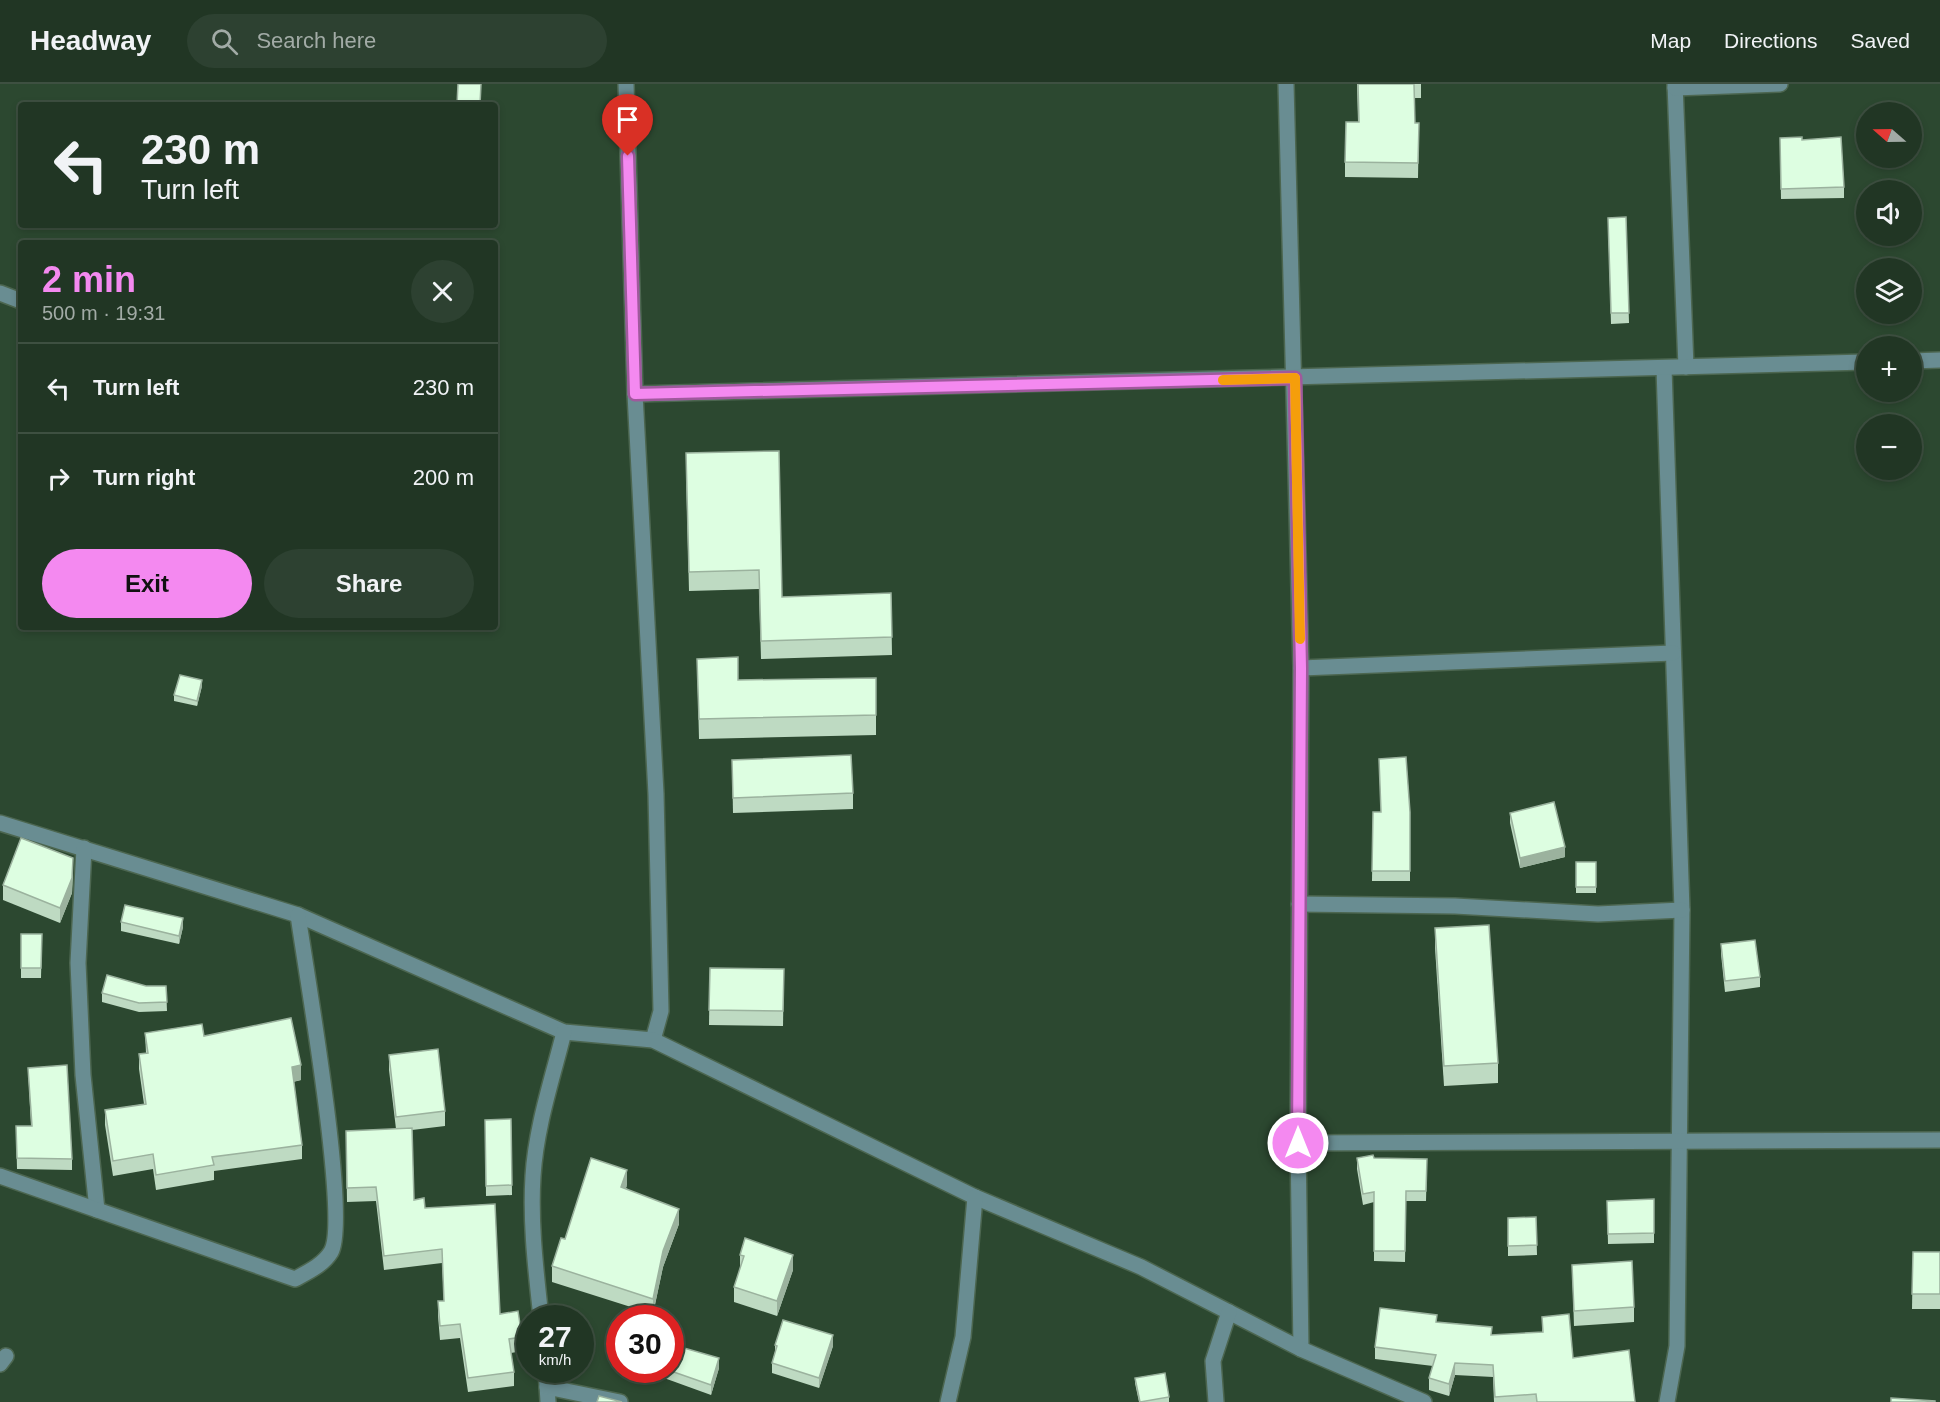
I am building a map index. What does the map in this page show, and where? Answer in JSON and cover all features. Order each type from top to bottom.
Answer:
[{"type":"street","points":[[626,84],[635,394],[656,794],[662,1011],[653,1040]]},
{"type":"street","points":[[1286,84],[1301,668],[1298,1143],[1301,1349]]},
{"type":"street","points":[[1686,367],[1675,86],[1780,84]]},
{"type":"street","points":[[0,293],[18,300]]},
{"type":"street","points":[[1922,361],[1940,360]]},
{"type":"street","points":[[635,394],[1856,362]]},
{"type":"street","points":[[1664,368],[1682,910],[1677,1346],[1666,1402]]},
{"type":"street","points":[[1301,668],[1673,653]]},
{"type":"street","points":[[0,823],[298,915],[564,1032],[653,1040],[975,1197],[1141,1267],[1176,1287],[1301,1349],[1425,1402]]},
{"type":"street","points":[[84,848],[78,963],[84,1075],[97,1210]]},
{"type":"street","points":[[1299,904],[1455,906],[1598,914],[1682,910]]},
{"type":"street","points":[[0,1176],[295,1279],[318,1266],[332,1251],[337,1220],[328,1118],[298,915]]},
{"type":"street","points":[[540,1305],[533,1239],[533,1176],[542,1115],[564,1032]]},
{"type":"street","points":[[1298,1143],[1940,1140]]},
{"type":"street","points":[[948,1402],[963,1337],[975,1197]]},
{"type":"street","points":[[1216,1402],[1213,1361],[1230,1312]]},
{"type":"street","points":[[548,1395],[620,1402]]},
{"type":"building","points":[[458,84],[481,84],[480,102],[457,102]]},
{"type":"building","points":[[1358,84],[1414,84],[1415,123],[1419,123],[1418,163],[1345,162],[1346,122],[1359,122]]},
{"type":"building","points":[[1802,137],[1802,140],[1841,137],[1844,187],[1781,189],[1780,138]]},
{"type":"building","points":[[1626,217],[1629,313],[1611,313],[1608,218]]},
{"type":"building","points":[[779,451],[782,597],[891,593],[892,637],[761,641],[759,570],[689,572],[686,453]]},
{"type":"building","points":[[738,657],[738,680],[876,678],[876,715],[699,719],[697,659]]},
{"type":"building","points":[[180,675],[202,680],[197,701],[174,695]]},
{"type":"building","points":[[851,755],[853,793],[733,798],[732,760]]},
{"type":"building","points":[[1406,757],[1410,812],[1410,871],[1372,871],[1373,812],[1381,812],[1379,759]]},
{"type":"building","points":[[1554,802],[1565,847],[1520,858],[1510,813]]},
{"type":"building","points":[[21,838],[73,858],[72,878],[60,908],[3,885]]},
{"type":"building","points":[[1576,862],[1596,862],[1596,887],[1576,887]]},
{"type":"building","points":[[125,905],[183,918],[179,936],[121,922]]},
{"type":"building","points":[[1489,925],[1498,1063],[1444,1066],[1435,928]]},
{"type":"building","points":[[21,934],[42,934],[41,968],[21,968]]},
{"type":"building","points":[[1755,940],[1760,977],[1725,981],[1721,944]]},
{"type":"building","points":[[710,968],[784,969],[783,1011],[709,1010]]},
{"type":"building","points":[[107,975],[146,986],[166,986],[167,1002],[139,1003],[102,993]]},
{"type":"building","points":[[291,1018],[301,1065],[292,1067],[302,1145],[212,1157],[214,1165],[156,1175],[153,1154],[113,1161],[105,1110],[146,1104],[139,1054],[148,1053],[145,1033],[202,1024],[204,1036]]},
{"type":"building","points":[[438,1049],[445,1111],[396,1117],[389,1055]]},
{"type":"building","points":[[67,1065],[72,1159],[17,1158],[16,1126],[32,1126],[28,1068]]},
{"type":"building","points":[[511,1119],[512,1185],[486,1186],[485,1120]]},
{"type":"building","points":[[412,1128],[414,1200],[424,1198],[425,1208],[495,1204],[500,1314],[516,1311],[516,1338],[509,1339],[514,1372],[468,1378],[460,1324],[440,1326],[438,1301],[444,1301],[442,1249],[384,1256],[376,1187],[347,1188],[346,1131]]},
{"type":"building","points":[[1373,1155],[1374,1158],[1427,1159],[1426,1191],[1406,1191],[1405,1251],[1374,1251],[1374,1192],[1363,1194],[1357,1158]]},
{"type":"building","points":[[591,1158],[627,1170],[621,1187],[679,1209],[663,1251],[653,1299],[552,1266],[561,1238],[565,1239]]},
{"type":"building","points":[[1654,1199],[1654,1233],[1608,1234],[1607,1201]]},
{"type":"building","points":[[1536,1217],[1537,1245],[1508,1246],[1508,1218]]},
{"type":"building","points":[[745,1238],[793,1255],[777,1301],[734,1287],[744,1256],[740,1255]]},
{"type":"building","points":[[1913,1252],[1940,1252],[1940,1294],[1912,1294]]},
{"type":"building","points":[[1632,1261],[1634,1307],[1574,1311],[1572,1265]]},
{"type":"building","points":[[1380,1308],[1437,1315],[1436,1322],[1492,1327],[1491,1335],[1543,1332],[1542,1317],[1569,1314],[1573,1358],[1629,1350],[1635,1402],[1537,1402],[1536,1394],[1495,1397],[1493,1365],[1455,1363],[1449,1384],[1429,1378],[1436,1355],[1375,1347]]},
{"type":"building","points":[[783,1320],[833,1335],[819,1378],[772,1363]]},
{"type":"building","points":[[684,1348],[719,1358],[711,1385],[684,1376]]},
{"type":"building","points":[[1165,1373],[1169,1397],[1140,1402],[1135,1378]]},
{"type":"building","points":[[599,1396],[622,1402],[597,1402]]},
{"type":"building","points":[[1891,1398],[1935,1401],[1935,1402],[1891,1402]]},
{"type":"slow traffic","points":[[1223,380],[1295,378],[1300,639]]},
{"type":"route","points":[[628,156],[635,394],[1295,378],[1301,668],[1298,1143]]}]
